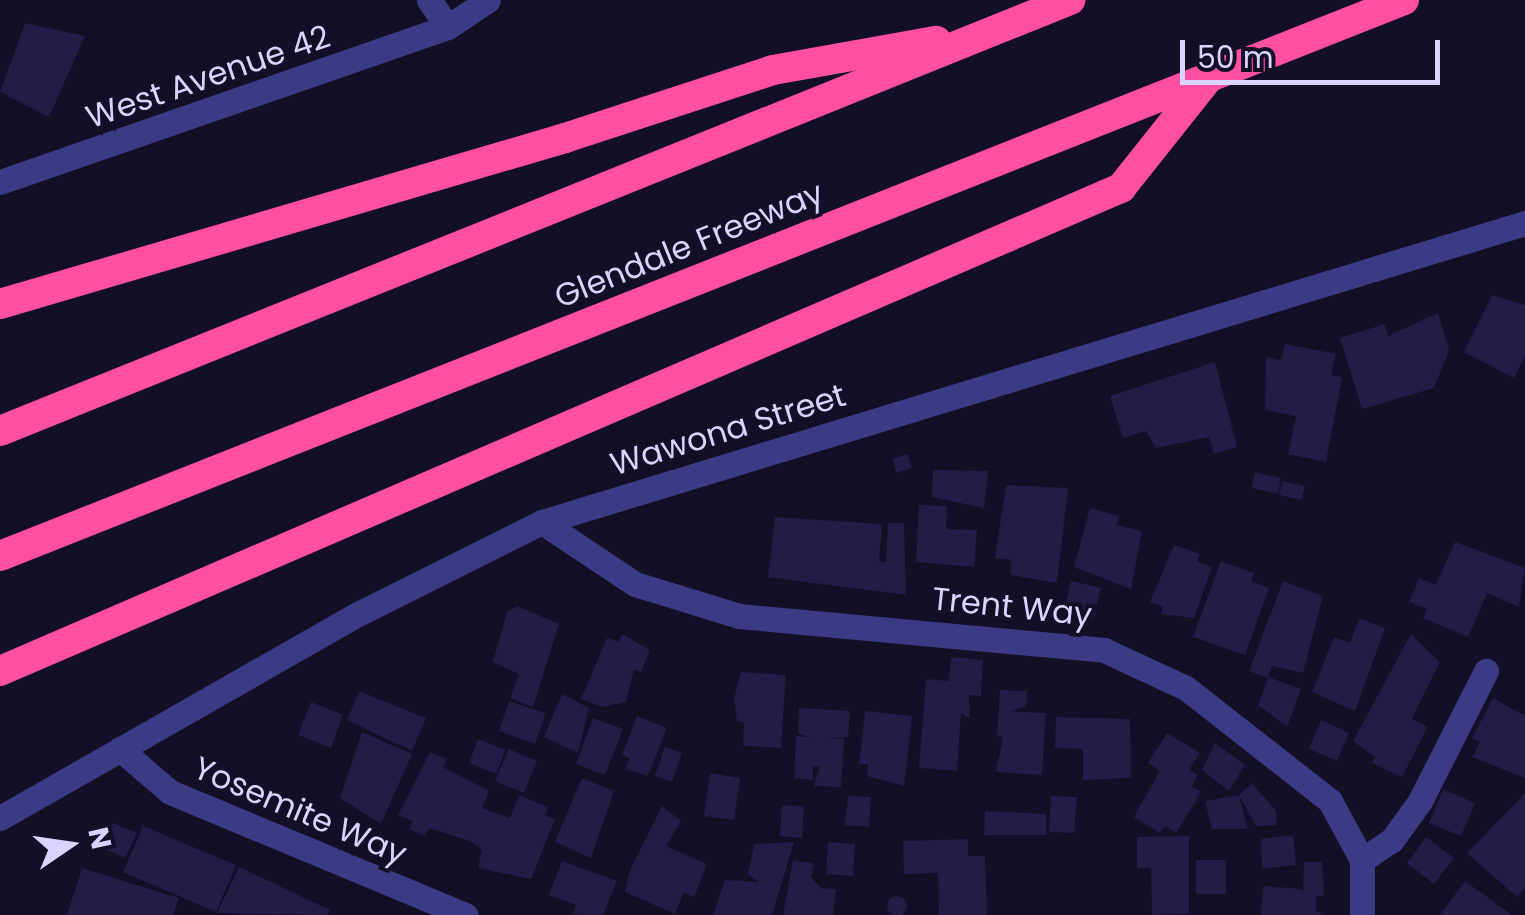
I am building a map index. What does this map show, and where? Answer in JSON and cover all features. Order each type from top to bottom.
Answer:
[{"type":"highway","points":[[0,431],[1070,0]]},
{"type":"highway","name":"Glendale Freeway","points":[[0,556],[1404,0]]},
{"type":"highway","points":[[0,304],[565,138],[773,70],[998,30]]},
{"type":"highway","points":[[0,671],[1121,188],[1210,77]]},
{"type":"street","points":[[429,0],[448,27]]},
{"type":"street","name":"West Avenue 42","points":[[0,182],[448,27],[488,0]]},
{"type":"street","name":"Wawona Street","points":[[0,818],[360,613],[542,522],[1521,228]]},
{"type":"street","name":"Trent Way","points":[[542,522],[635,584],[739,616],[1104,650],[1186,688],[1255,738],[1330,801],[1362,860],[1362,915]]},
{"type":"street","points":[[1362,860],[1392,840],[1420,801],[1486,671]]},
{"type":"street","name":"Yosemite Way","points":[[120,749],[170,792],[465,915]]},
{"type":"building","points":[[25,23],[85,36],[49,117],[0,92]]},
{"type":"building","points":[[1492,295],[1525,305],[1525,356],[1514,378],[1464,352]]},
{"type":"building","points":[[1438,313],[1449,350],[1434,388],[1362,409],[1340,338],[1385,324],[1388,336]]},
{"type":"building","points":[[1285,344],[1336,354],[1331,375],[1342,377],[1326,462],[1288,454],[1296,416],[1265,410],[1266,357],[1281,360]]},
{"type":"building","points":[[1215,362],[1237,447],[1214,454],[1209,437],[1156,448],[1146,431],[1123,438],[1110,396]]},
{"type":"building","points":[[908,454],[912,468],[896,473],[893,459]]},
{"type":"building","points":[[933,470],[988,471],[984,508],[932,497]]},
{"type":"building","points":[[1255,472],[1281,478],[1278,494],[1252,488]]},
{"type":"building","points":[[1283,481],[1305,486],[1301,500],[1279,495]]},
{"type":"building","points":[[1006,485],[1068,488],[1057,583],[1010,575],[1011,560],[995,558]]},
{"type":"building","points":[[919,505],[947,506],[946,529],[977,530],[974,567],[916,562]]},
{"type":"building","points":[[1090,508],[1119,516],[1116,525],[1142,531],[1131,589],[1074,567]]},
{"type":"building","points":[[775,517],[882,524],[879,561],[886,562],[888,523],[904,523],[906,595],[768,577]]},
{"type":"building","points":[[1455,542],[1525,568],[1519,607],[1487,593],[1468,637],[1423,618],[1427,609],[1409,602],[1419,578],[1436,585]]},
{"type":"building","points":[[1174,545],[1200,554],[1197,562],[1212,567],[1194,618],[1161,614],[1163,607],[1150,602]]},
{"type":"building","points":[[1221,561],[1254,573],[1251,581],[1269,588],[1245,655],[1193,637]]},
{"type":"building","points":[[1071,581],[1101,588],[1094,618],[1064,611]]},
{"type":"building","points":[[1283,581],[1323,596],[1303,673],[1272,666],[1268,677],[1301,689],[1287,727],[1258,705],[1268,678],[1249,671]]},
{"type":"building","points":[[517,606],[559,624],[533,707],[510,698],[519,674],[493,662],[507,612]]},
{"type":"building","points":[[1359,618],[1385,628],[1355,711],[1312,692],[1334,637],[1350,643]]},
{"type":"building","points":[[622,634],[650,650],[641,672],[634,670],[626,702],[602,707],[581,699],[607,638],[619,642]]},
{"type":"building","points":[[1411,634],[1440,662],[1412,719],[1428,727],[1402,777],[1372,763],[1375,757],[1353,741]]},
{"type":"building","points":[[951,657],[983,660],[981,696],[969,695],[970,719],[961,713],[957,771],[919,768],[926,679],[949,681]]},
{"type":"building","points":[[741,672],[786,675],[781,748],[743,746],[744,722],[737,721],[734,699]]},
{"type":"building","points":[[1000,690],[1027,691],[1026,707],[1009,711],[1046,713],[1042,775],[996,772],[1003,737],[997,736]]},
{"type":"building","points":[[359,691],[426,718],[412,751],[347,720]]},
{"type":"building","points":[[562,694],[589,708],[578,753],[544,737]]},
{"type":"building","points":[[1493,698],[1525,716],[1525,778],[1472,757],[1480,742],[1472,738]]},
{"type":"building","points":[[509,701],[546,713],[535,744],[499,731]]},
{"type":"building","points":[[311,702],[343,715],[331,748],[298,735]]},
{"type":"building","points":[[799,708],[850,711],[848,737],[828,739],[844,739],[841,787],[814,786],[820,766],[813,766],[813,780],[794,778],[796,736],[812,737],[798,734]]},
{"type":"building","points":[[865,711],[912,716],[904,786],[867,776],[868,764],[859,764]]},
{"type":"building","points":[[637,716],[667,728],[648,776],[625,769],[630,758],[622,755]]},
{"type":"building","points":[[1056,717],[1130,719],[1131,778],[1083,780],[1083,749],[1055,748]]},
{"type":"building","points":[[593,718],[623,729],[605,775],[576,764]]},
{"type":"building","points":[[1321,720],[1349,733],[1337,761],[1309,749]]},
{"type":"building","points":[[362,732],[412,754],[381,824],[340,798]]},
{"type":"building","points":[[1167,733],[1200,753],[1189,770],[1198,775],[1192,786],[1201,792],[1176,833],[1165,826],[1160,833],[1134,817],[1160,771],[1148,763]]},
{"type":"building","points":[[478,739],[505,750],[496,774],[469,763]]},
{"type":"building","points":[[1215,743],[1245,765],[1229,791],[1202,770]]},
{"type":"building","points":[[665,747],[682,753],[672,782],[655,776]]},
{"type":"building","points":[[509,749],[537,761],[524,793],[495,781]]},
{"type":"building","points":[[430,752],[447,759],[443,767],[489,791],[482,808],[510,818],[519,795],[548,807],[545,815],[555,819],[531,879],[478,868],[482,850],[470,841],[429,828],[425,836],[409,829],[413,821],[398,815]]},
{"type":"building","points":[[710,773],[740,778],[734,820],[704,816]]},
{"type":"building","points":[[582,778],[614,791],[591,858],[555,842]]},
{"type":"building","points":[[1252,783],[1276,811],[1277,825],[1256,826],[1239,795]]},
{"type":"building","points":[[1443,789],[1475,803],[1461,836],[1429,823]]},
{"type":"building","points":[[1525,793],[1525,888],[1517,897],[1467,853]]},
{"type":"building","points":[[1239,795],[1248,829],[1212,829],[1205,801]]},
{"type":"building","points":[[848,796],[871,797],[869,827],[845,825]]},
{"type":"building","points":[[1051,796],[1077,797],[1074,833],[1049,832]]},
{"type":"building","points":[[782,805],[804,806],[802,838],[780,836]]},
{"type":"building","points":[[662,806],[681,821],[666,846],[707,864],[694,897],[684,892],[675,914],[625,892],[630,870]]},
{"type":"building","points":[[985,811],[1046,814],[1046,835],[984,835]]},
{"type":"building","points":[[113,823],[137,833],[125,858],[102,848]]},
{"type":"building","points":[[143,826],[236,865],[216,912],[123,872]]},
{"type":"building","points":[[1293,835],[1296,865],[1262,869],[1261,839]]},
{"type":"building","points":[[1189,836],[1189,914],[1152,915],[1151,868],[1137,868],[1137,837]]},
{"type":"building","points":[[1426,837],[1454,858],[1434,884],[1407,863]]},
{"type":"building","points":[[968,839],[968,856],[985,856],[987,915],[939,915],[938,873],[904,874],[903,841]]},
{"type":"building","points":[[794,842],[772,915],[713,915],[725,880],[759,882],[748,874],[754,844]]},
{"type":"building","points":[[828,842],[855,844],[853,876],[826,874]]},
{"type":"building","points":[[1196,860],[1226,860],[1226,894],[1196,894]]},
{"type":"building","points":[[562,861],[617,881],[603,915],[573,913],[576,905],[549,895]]},
{"type":"building","points":[[793,861],[814,863],[811,877],[821,888],[836,889],[833,915],[783,915]]},
{"type":"building","points":[[1304,862],[1322,862],[1324,896],[1316,896],[1316,911],[1325,915],[1261,915],[1263,886],[1302,889],[1303,895]]},
{"type":"building","points":[[239,867],[330,910],[328,915],[217,913]]},
{"type":"building","points":[[82,868],[179,898],[173,915],[67,915]]},
{"type":"building","points":[[1465,881],[1512,915],[1440,915]]},
{"type":"building","points":[[893,896],[901,896],[907,906],[901,916],[893,916],[887,910],[887,902]]}]
